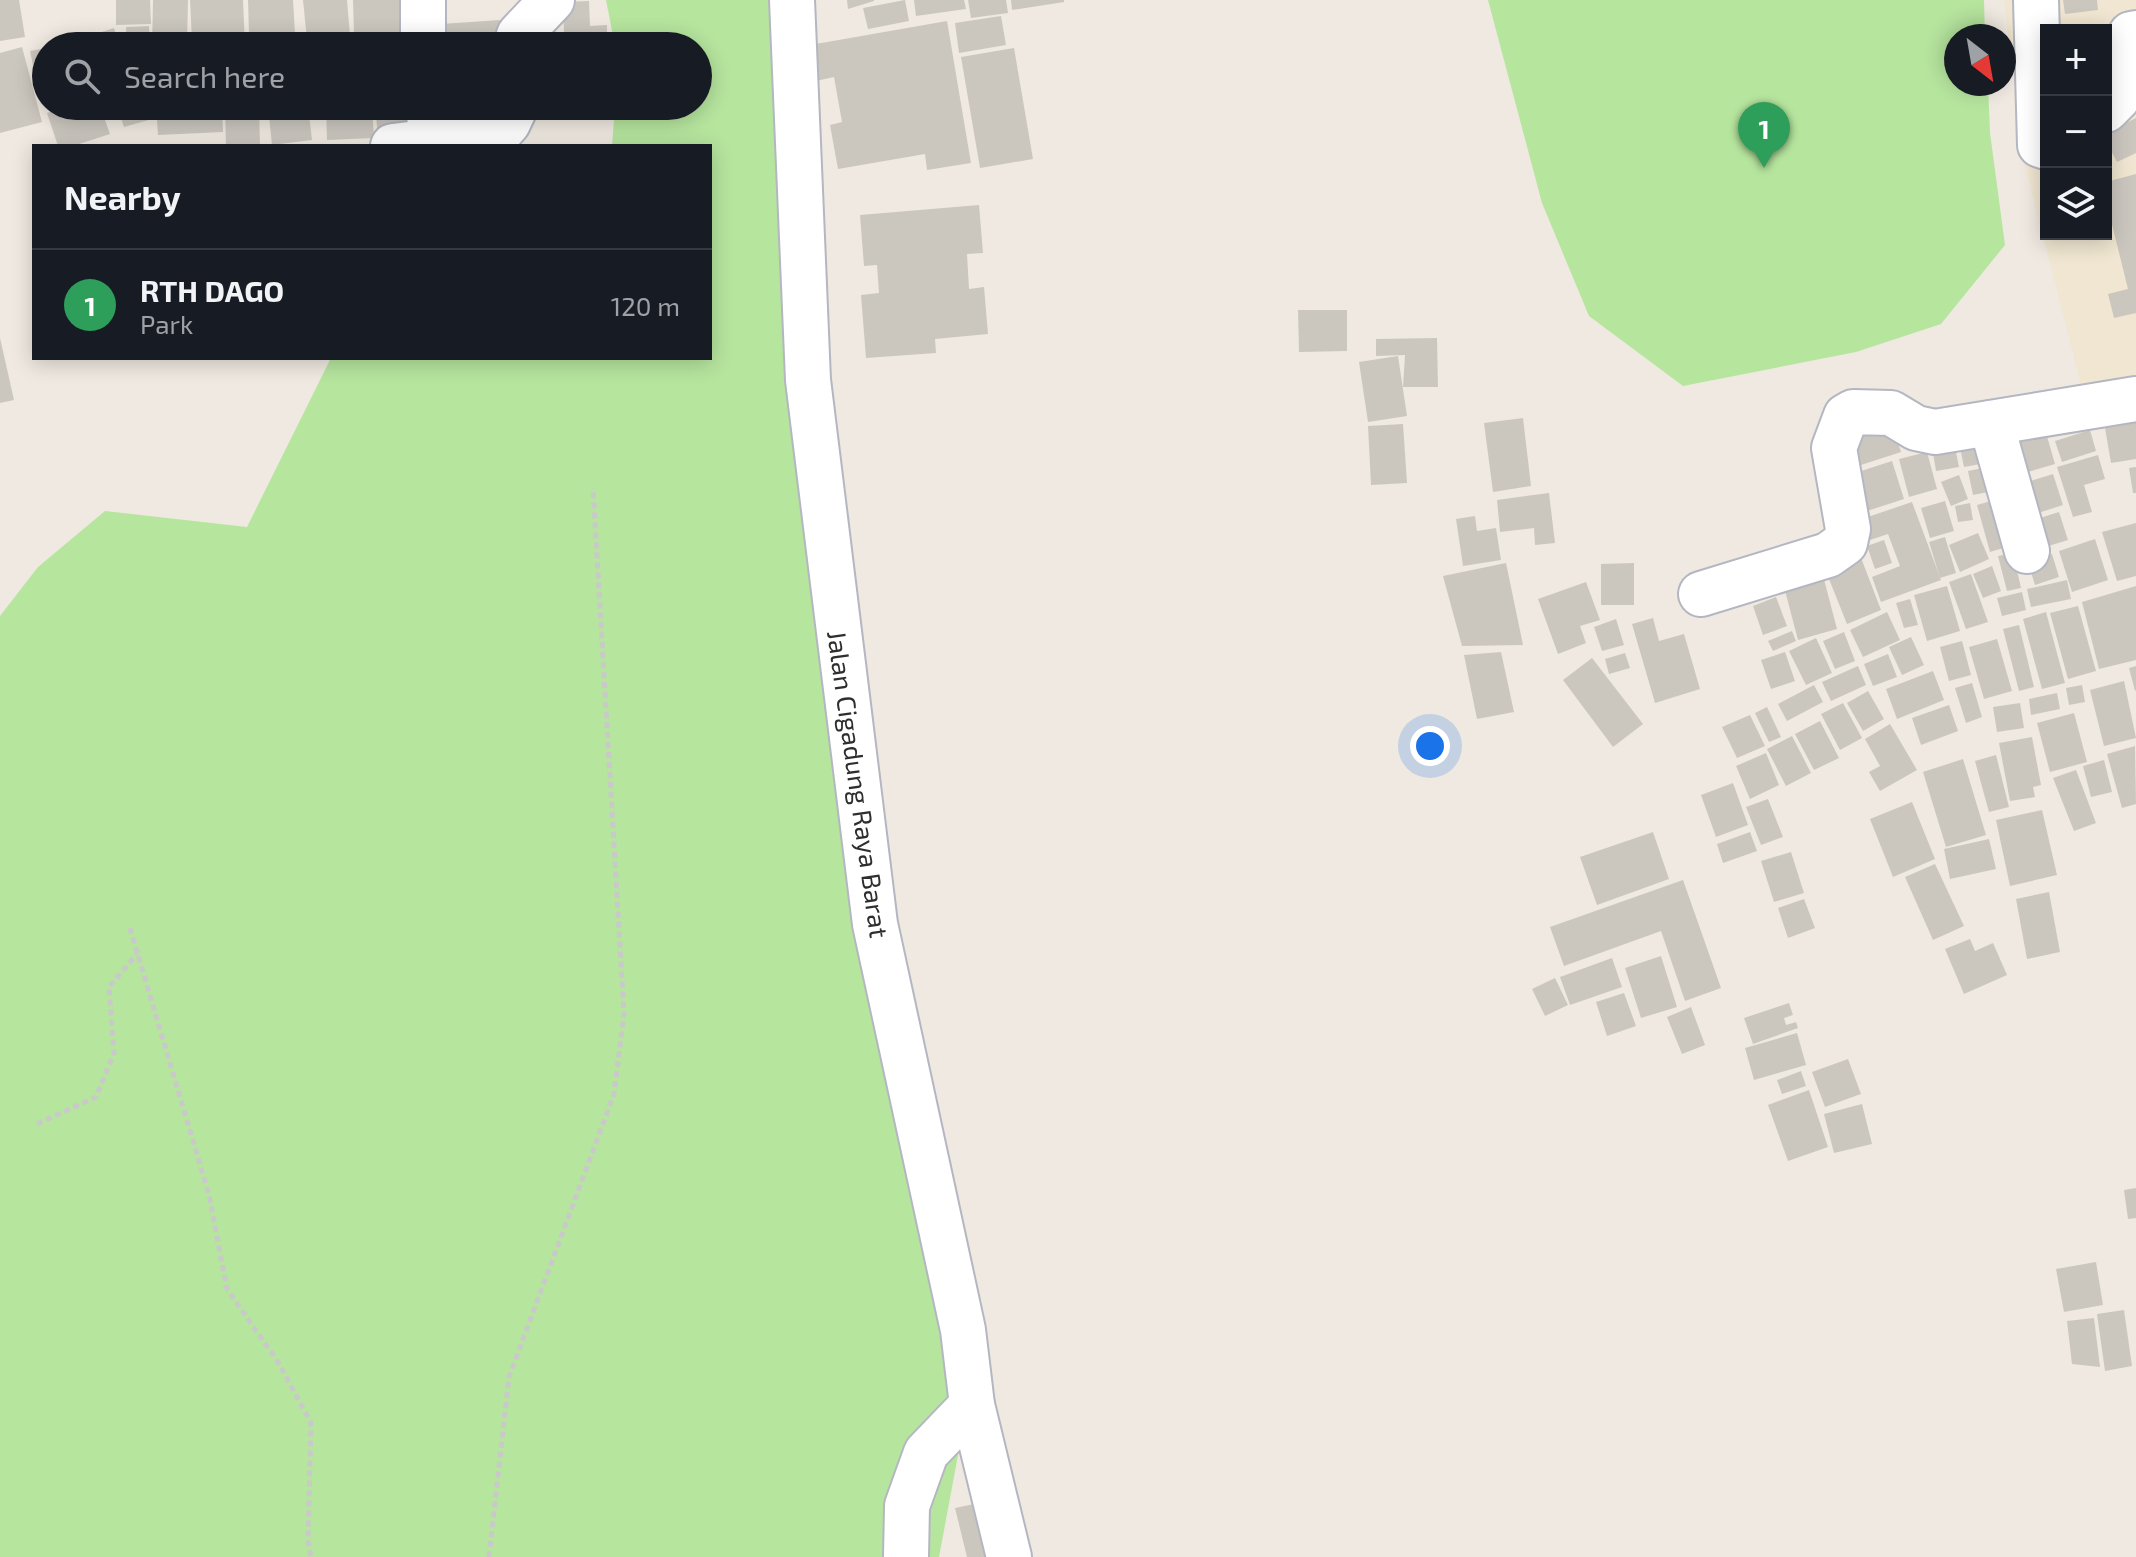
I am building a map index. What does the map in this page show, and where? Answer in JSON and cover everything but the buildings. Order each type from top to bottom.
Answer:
[{"type":"street","points":[[423,0],[423,32]]},
{"type":"street","points":[[522,32],[552,0]]},
{"type":"street","name":"Jalan Cigadung Raya Barat","points":[[792,0],[808,380],[875,924],[963,1330],[972,1405],[1009,1557]]},
{"type":"street","points":[[2036,0],[2040,145]]},
{"type":"street","points":[[2112,104],[2117,99],[2121,51],[2131,34],[2136,33]]},
{"type":"street","points":[[418,131],[499,133],[509,120]]},
{"type":"street","points":[[1701,594],[1828,555],[1845,543],[1848,529],[1834,448],[1846,416],[1853,412],[1891,413],[1916,428],[1935,432],[2136,399]]},
{"type":"street","points":[[1991,423],[2027,551]]},
{"type":"street","points":[[906,1557],[907,1506],[926,1453],[972,1405]]},
{"type":"path","points":[[489,1557],[509,1377],[614,1094],[624,1014],[593,488]]},
{"type":"path","points":[[130,928],[209,1195],[227,1289],[278,1362],[311,1423],[308,1541],[311,1557]]},
{"type":"path","points":[[37,1124],[96,1097],[114,1053],[109,987],[138,954]]},
{"type":"shaded area","points":[[2004,0],[2136,0],[2136,395],[2086,404],[2044,240],[2112,240],[2112,24],[2040,24],[2040,224],[2023,158],[2016,96],[2016,24],[2007,24]]},
{"type":"green space","points":[[606,0],[793,0],[814,386],[967,1407],[939,1557],[0,1557],[0,616],[38,567],[105,511],[247,527],[330,360],[712,360],[712,144],[612,144],[614,120],[712,120],[712,32],[612,32]]},
{"type":"green space","points":[[1488,0],[1984,0],[1985,24],[1944,24],[1944,96],[1988,96],[1990,133],[2005,245],[1941,324],[1856,352],[1683,386],[1589,316],[1542,203]]},
{"type":"place","name":"RTH DAGO","points":[[1764,168]]}]
